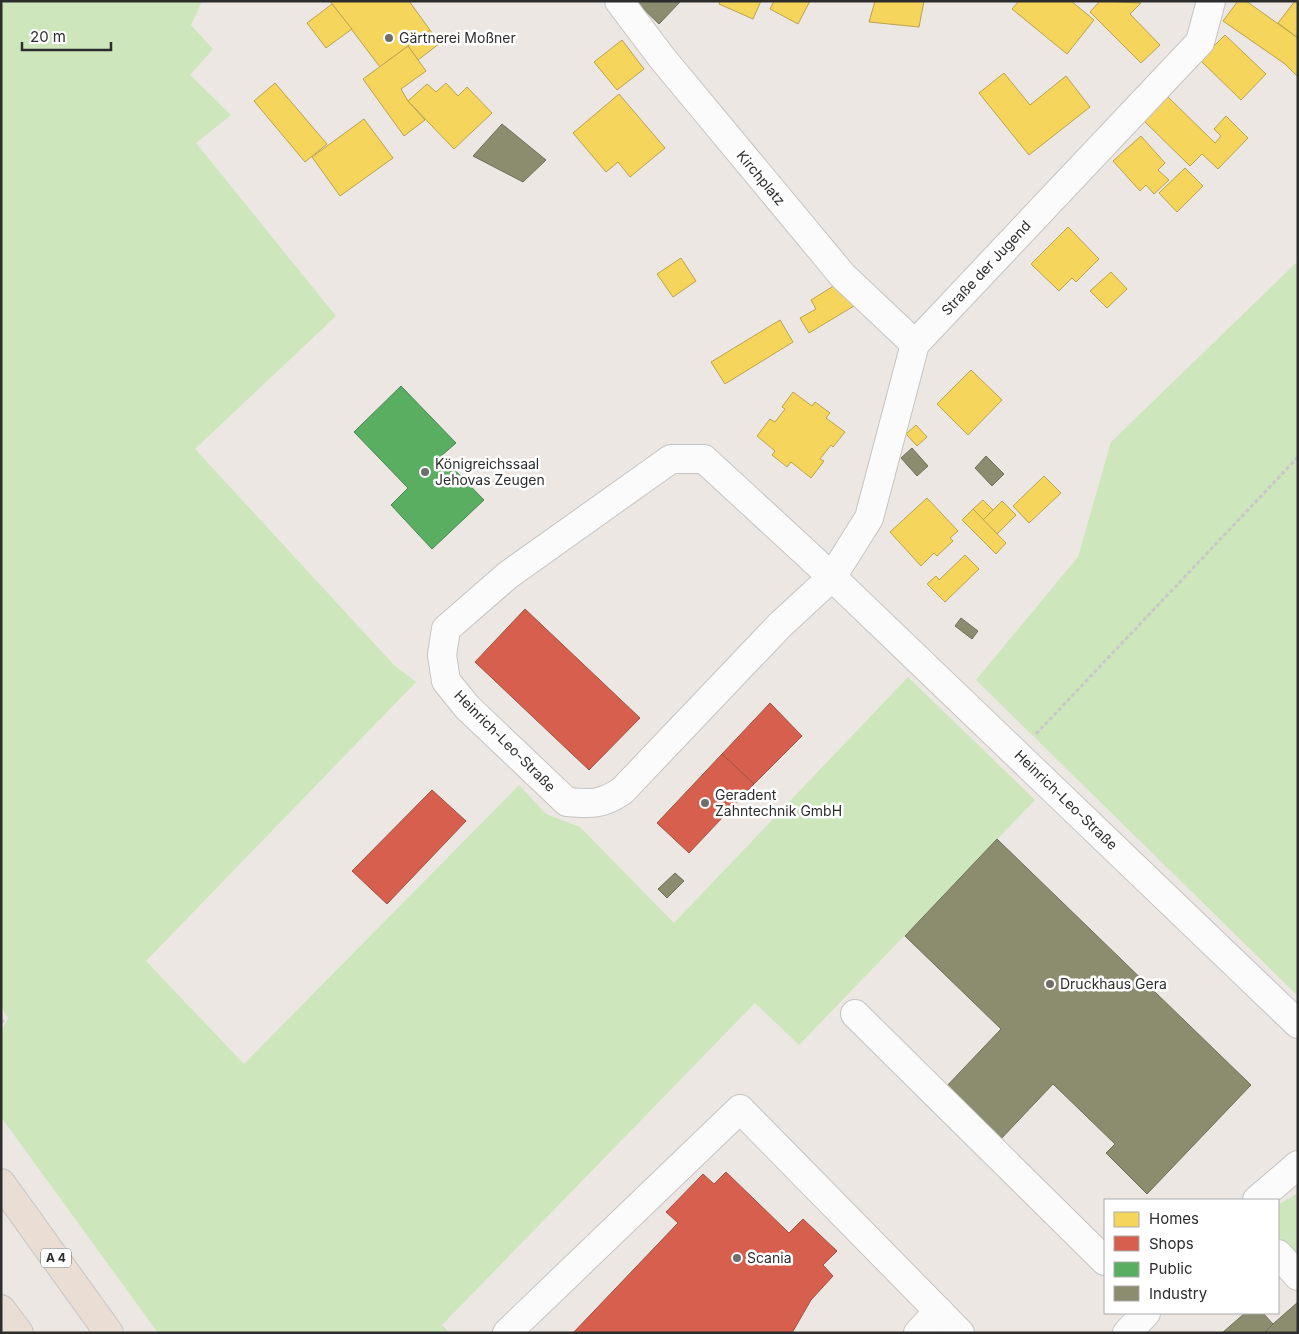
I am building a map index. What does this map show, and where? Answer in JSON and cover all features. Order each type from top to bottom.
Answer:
[{"type":"highway","name":"A 4","points":[[1,1183],[110,1333]]},
{"type":"highway","points":[[1,1309],[18,1333]]},
{"type":"street","name":"Kirchplatz","points":[[619,1],[662,58],[843,276],[915,344]]},
{"type":"street","name":"Straße der Jugend","points":[[832,577],[869,518],[915,344],[1200,42],[1211,1]]},
{"type":"street","name":"Heinrich-Leo-Straße","points":[[832,577],[780,625],[622,791],[608,800],[595,804],[567,802],[467,707],[446,681],[442,654],[446,629],[508,576],[671,459],[704,459],[832,577],[1298,1024]]},
{"type":"street","points":[[855,1014],[1104,1260]]},
{"type":"street","points":[[507,1333],[740,1110],[960,1333]]},
{"type":"street","points":[[1259,1199],[1298,1166]]},
{"type":"street","points":[[1279,1255],[1298,1276]]},
{"type":"street","points":[[918,1333],[938,1311]]},
{"type":"street","points":[[1127,1333],[1145,1314]]},
{"type":"path","points":[[1018,754],[1298,457]]},
{"type":"path","points":[[1,1018],[5,1024]]},
{"type":"green space","points":[[1,1],[202,1],[191,25],[213,49],[190,75],[231,115],[196,143],[336,316],[195,449],[394,665],[416,682],[146,961],[244,1064],[519,785],[546,814],[580,827],[674,923],[908,677],[1035,800],[799,1045],[755,1003],[442,1325],[450,1333],[158,1333],[1,1117],[1,1032],[8,1018],[1,1007]]},
{"type":"green space","points":[[1298,261],[1298,996],[976,680],[1078,557],[1111,442]]},
{"type":"green space","points":[[1298,1193],[1298,1257],[1279,1237],[1279,1204]]},
{"type":"building: Homes","name":"Gärtnerei Moßner","points":[[330,1],[409,1],[430,30],[380,67]]},
{"type":"building: Homes","points":[[720,1],[761,1],[753,19],[719,4]]},
{"type":"building: Homes","points":[[774,1],[810,1],[798,24],[770,9]]},
{"type":"building: Homes","points":[[875,1],[924,1],[919,27],[869,22]]},
{"type":"building: Homes","points":[[1019,1],[1071,1],[1094,20],[1067,54],[1012,9]]},
{"type":"building: Homes","points":[[1100,1],[1141,3],[1130,14],[1160,45],[1141,63],[1090,12]]},
{"type":"building: Homes","points":[[1238,1],[1246,1],[1298,38],[1298,77],[1285,64],[1223,21]]},
{"type":"building: Homes","points":[[1295,1],[1298,1],[1298,38],[1278,23]]},
{"type":"building: Homes","points":[[332,4],[352,29],[326,48],[307,23]]},
{"type":"building: Homes","points":[[430,30],[440,43],[418,60],[408,46]]},
{"type":"building: Homes","points":[[1225,35],[1266,74],[1241,100],[1200,60]]},
{"type":"building: Homes","points":[[622,40],[644,69],[617,90],[594,62]]},
{"type":"building: Homes","points":[[408,46],[426,71],[401,89],[408,101],[425,120],[404,136],[363,79]]},
{"type":"building: Homes","points":[[1004,73],[1030,105],[1066,76],[1090,107],[1029,155],[979,93]]},
{"type":"building: Homes","points":[[275,83],[327,144],[305,162],[254,101]]},
{"type":"building: Homes","points":[[446,83],[458,96],[467,87],[492,113],[454,149],[408,101],[427,84],[436,92]]},
{"type":"building: Homes","points":[[619,94],[665,148],[630,177],[618,162],[606,172],[573,133]]},
{"type":"building: Homes","points":[[1168,97],[1215,143],[1221,136],[1214,129],[1226,116],[1248,138],[1218,169],[1202,154],[1190,166],[1144,121]]},
{"type":"building: Homes","points":[[364,119],[393,158],[340,196],[312,157]]},
{"type":"building: Homes","points":[[1141,136],[1165,163],[1158,170],[1169,180],[1154,194],[1146,185],[1140,191],[1113,161]]},
{"type":"building: Homes","points":[[1185,168],[1203,186],[1177,212],[1159,193]]},
{"type":"building: Homes","points":[[1068,227],[1099,259],[1076,282],[1072,278],[1059,291],[1031,264]]},
{"type":"building: Homes","points":[[681,258],[696,281],[673,297],[657,274]]},
{"type":"building: Homes","points":[[1111,272],[1127,289],[1107,308],[1090,291]]},
{"type":"building: Homes","points":[[840,282],[854,306],[809,333],[800,318],[816,309],[811,300]]},
{"type":"building: Homes","points":[[780,320],[793,342],[725,384],[711,362]]},
{"type":"building: Homes","points":[[971,370],[1002,400],[968,435],[937,404]]},
{"type":"building: Homes","points":[[793,392],[812,406],[815,402],[830,413],[826,418],[845,432],[820,459],[824,461],[811,478],[791,462],[787,467],[772,455],[775,451],[757,436],[770,419],[775,422],[785,409],[782,407]]},
{"type":"building: Homes","points":[[916,425],[927,437],[917,446],[906,434]]},
{"type":"building: Homes","points":[[1044,476],[1061,493],[1029,523],[1013,506]]},
{"type":"building: Homes","points":[[927,498],[958,531],[950,538],[953,541],[937,556],[934,553],[921,566],[890,532]]},
{"type":"building: Homes","points":[[983,500],[993,510],[983,520],[973,509]]},
{"type":"building: Homes","points":[[1002,501],[1016,515],[997,534],[983,520]]},
{"type":"building: Homes","points":[[973,509],[1006,543],[996,554],[962,520]]},
{"type":"building: Homes","points":[[965,555],[979,569],[945,602],[927,584],[936,576],[939,580]]},
{"type":"building: Shops","points":[[525,609],[640,718],[589,770],[475,662]]},
{"type":"building: Shops","points":[[770,703],[802,736],[754,784],[722,754]]},
{"type":"building: Shops","name":"Geradent Zahntechnik GmbH","points":[[722,754],[754,784],[689,853],[657,823]]},
{"type":"building: Shops","points":[[432,790],[466,821],[387,904],[352,871]]},
{"type":"building: Shops","name":"Scania","points":[[726,1172],[789,1233],[803,1219],[837,1251],[823,1265],[833,1276],[811,1300],[792,1333],[573,1333],[678,1223],[666,1212],[703,1174],[714,1184]]},
{"type":"building: Public","name":"Königreichssaal Jehovas Zeugen","points":[[401,386],[456,443],[441,456],[484,500],[432,549],[391,505],[408,488],[354,432]]},
{"type":"building: Industry","points":[[635,1],[679,1],[680,2],[659,24]]},
{"type":"building: Industry","points":[[502,124],[546,160],[523,182],[473,156]]},
{"type":"building: Industry","points":[[912,448],[928,466],[917,476],[901,458]]},
{"type":"building: Industry","points":[[986,456],[1004,474],[992,486],[975,468]]},
{"type":"building: Industry","points":[[961,618],[978,631],[972,639],[955,626]]},
{"type":"building: Industry","name":"Druckhaus Gera","points":[[997,839],[1251,1085],[1147,1194],[1106,1153],[1115,1144],[1053,1084],[999,1141],[945,1088],[1001,1029],[905,936]]},
{"type":"building: Industry","points":[[675,873],[684,881],[667,898],[658,889]]},
{"type":"building: Industry","points":[[1298,1302],[1298,1333],[1264,1333],[1273,1324]]},
{"type":"building: Industry","points":[[1244,1314],[1264,1314],[1273,1324],[1264,1333],[1222,1333]]},
{"type":"place","name":"Gärtnerei Moßner","points":[[389,38]]},
{"type":"place","name":"Königreichssaal Jehovas Zeugen","points":[[425,472]]},
{"type":"place","name":"Geradent Zahntechnik GmbH","points":[[705,803]]},
{"type":"place","name":"Druckhaus Gera","points":[[1050,984]]},
{"type":"place","name":"Scania","points":[[737,1258]]}]
